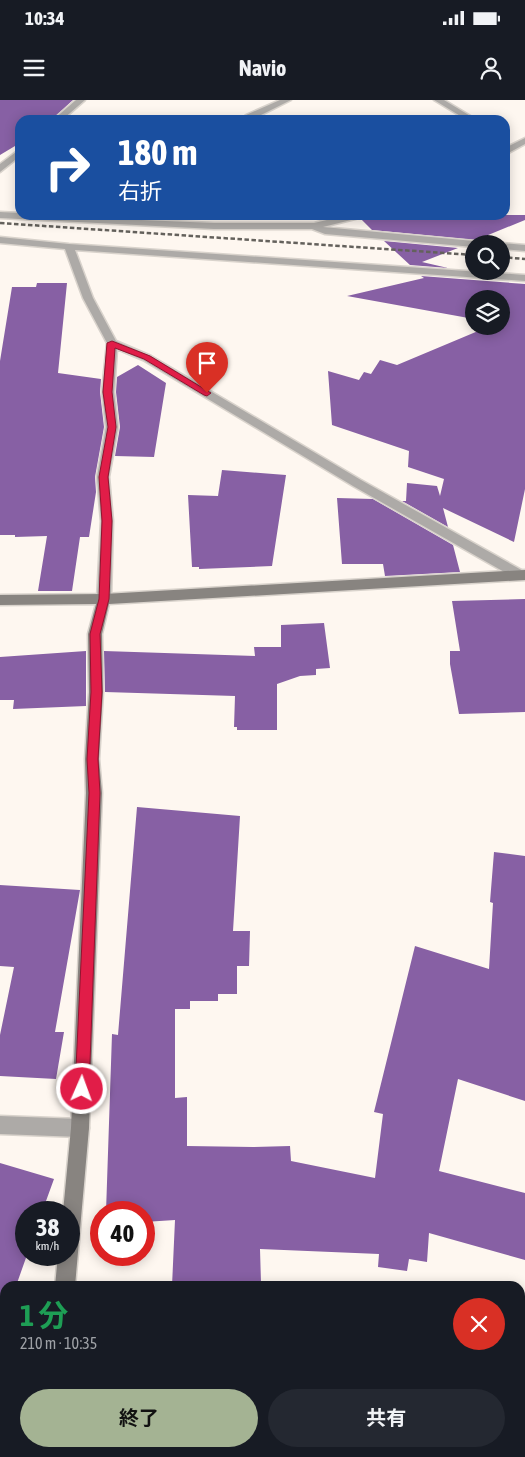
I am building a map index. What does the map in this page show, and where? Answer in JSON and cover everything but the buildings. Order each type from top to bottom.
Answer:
[{"type":"street","points":[[63,115],[81,100]]},
{"type":"street","points":[[253,115],[287,100]]},
{"type":"street","points":[[438,100],[464,115]]},
{"type":"street","points":[[510,149],[521,143]]},
{"type":"street","points":[[0,169],[15,156]]},
{"type":"street","points":[[0,215],[15,215]]},
{"type":"street","points":[[163,220],[214,226],[314,226],[339,220]]},
{"type":"street","points":[[314,226],[325,231],[465,243]]},
{"type":"street","points":[[0,240],[69,247],[525,278]]},
{"type":"street","points":[[69,247],[88,298],[112,343],[108,392],[112,427],[103,477],[107,521],[104,599],[95,634],[96,692],[92,759],[94,793],[80,1128],[74,1201]]},
{"type":"street","points":[[510,247],[525,248]]},
{"type":"street","points":[[112,343],[147,358],[357,483],[522,575]]},
{"type":"street","points":[[0,600],[104,599],[522,575]]},
{"type":"street","points":[[0,1125],[80,1128]]},
{"type":"street","points":[[66,1281],[68,1266]]},
{"type":"railway","points":[[0,223],[465,254]]},
{"type":"railway","points":[[510,258],[525,259]]},
{"type":"route","points":[[82,1089],[94,793],[92,759],[96,692],[95,634],[104,599],[107,521],[103,477],[112,427],[108,392],[112,343],[147,358],[207,393]]}]
